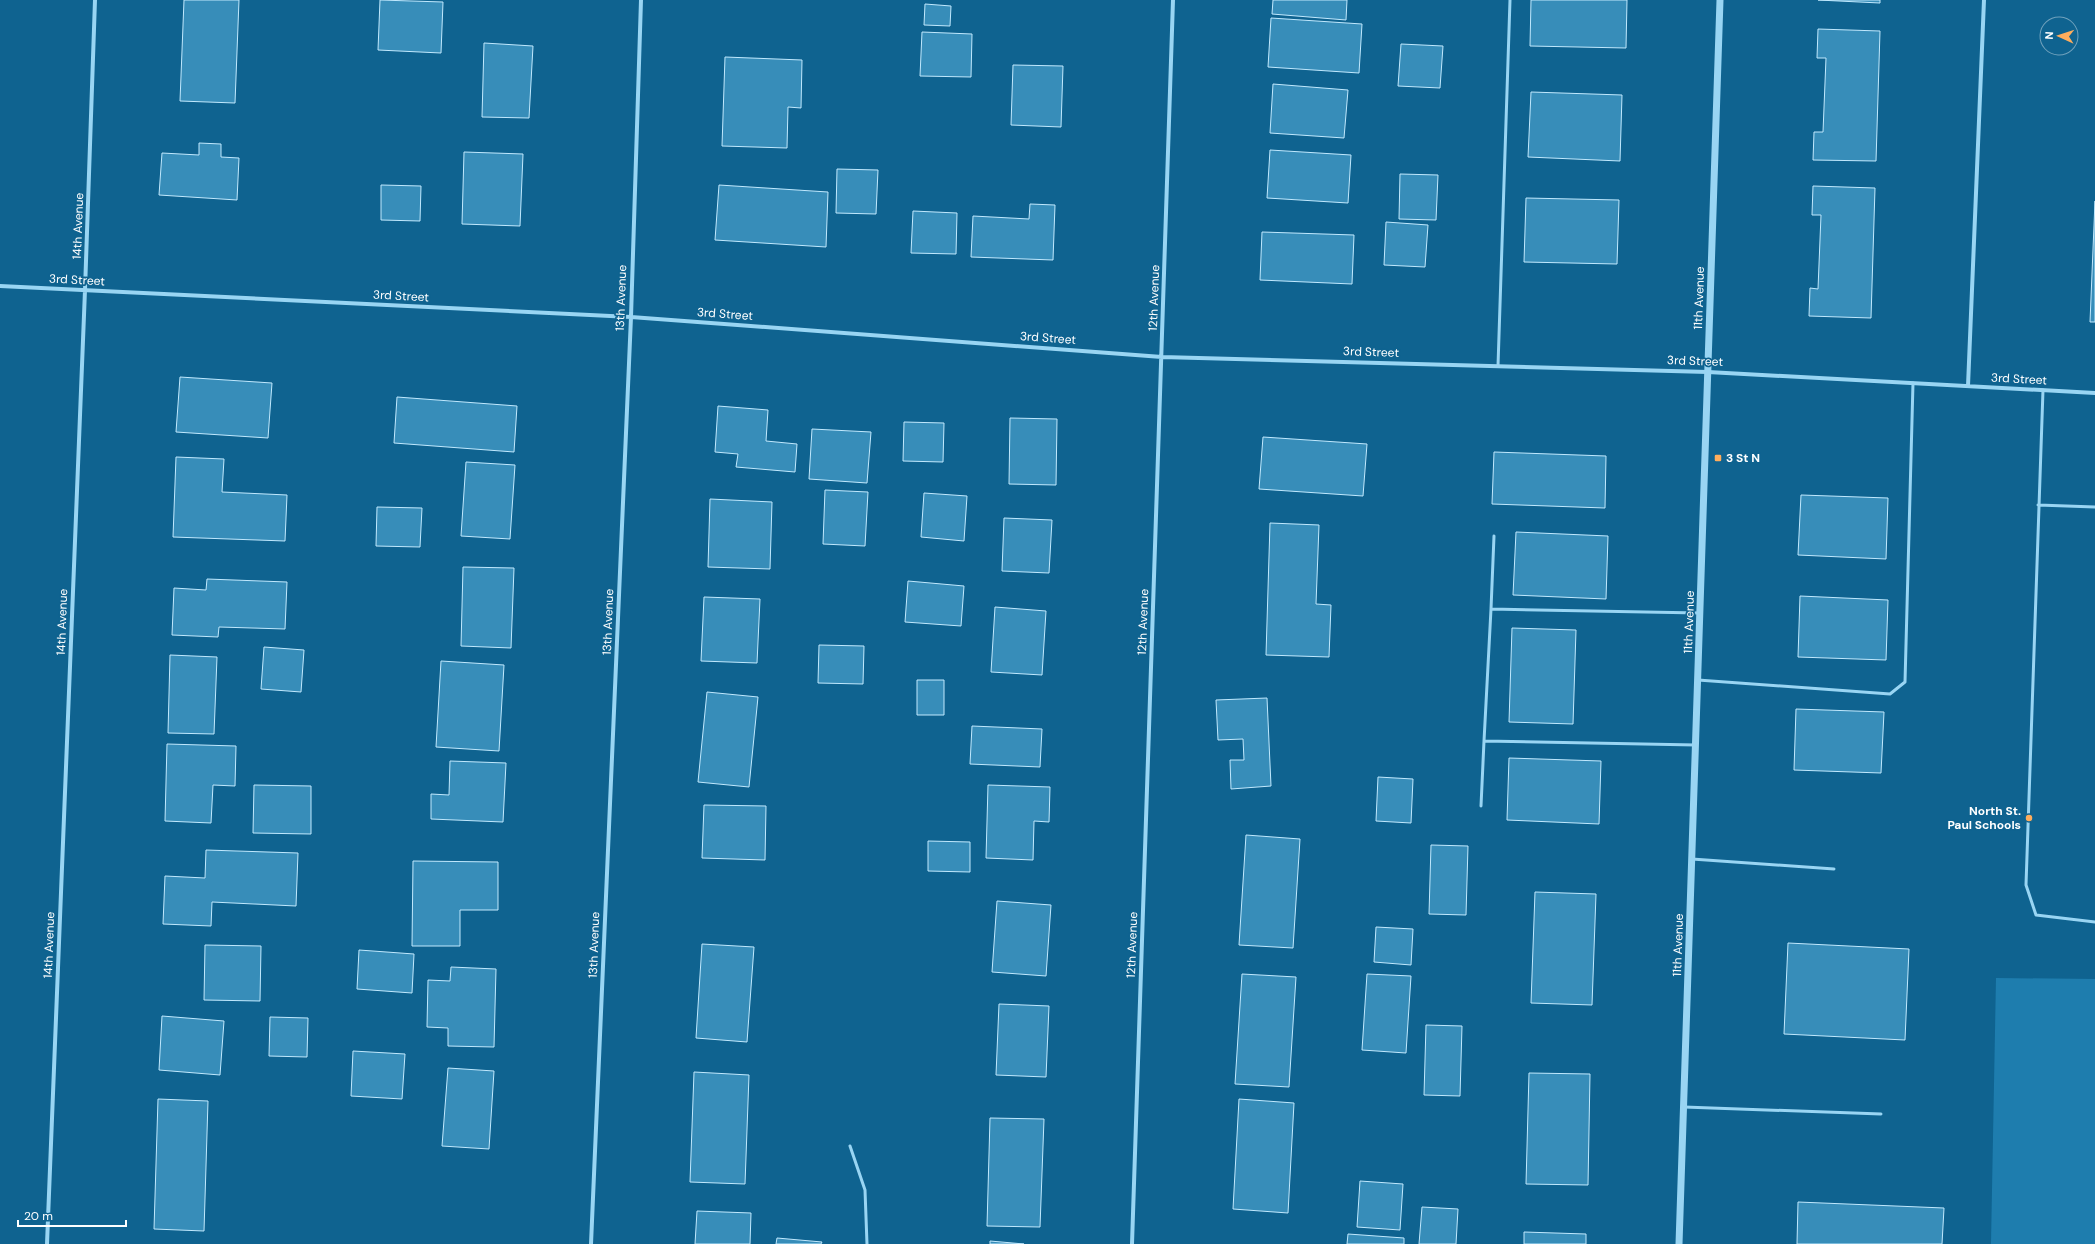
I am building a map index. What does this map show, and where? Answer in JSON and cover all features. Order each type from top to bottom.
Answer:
[{"type":"street","name":"14th Avenue","points":[[47,1244],[95,0]]},
{"type":"street","name":"13th Avenue","points":[[591,1244],[631,317],[641,0]]},
{"type":"street","name":"12th Avenue","points":[[1132,1244],[1173,0]]},
{"type":"street","name":"11th Avenue","points":[[1679,1244],[1701,613],[1720,0]]},
{"type":"street","points":[[1968,386],[1984,0]]},
{"type":"street","name":"3rd Street","points":[[0,286],[631,317],[1162,357],[1708,372],[2095,393]]},
{"type":"lane","points":[[1498,366],[1510,0]]},
{"type":"lane","points":[[1698,680],[1890,694],[1905,682],[1913,383]]},
{"type":"lane","points":[[2043,390],[2026,885],[2036,915],[2095,922]]},
{"type":"lane","points":[[2038,505],[2095,507]]},
{"type":"lane","points":[[1480,806],[1494,536]]},
{"type":"lane","points":[[1491,609],[1701,613]]},
{"type":"lane","points":[[1484,741],[1696,745]]},
{"type":"lane","points":[[1692,860],[1834,869]]},
{"type":"lane","points":[[1684,1107],[1881,1114]]},
{"type":"lane","points":[[850,1146],[865,1190],[867,1244]]},
{"type":"shaded area","points":[[1996,978],[2095,979],[2095,1244],[1991,1244]]},
{"type":"building","points":[[184,0],[239,0],[235,103],[180,101]]},
{"type":"building","points":[[380,0],[443,2],[441,53],[378,50]]},
{"type":"building","points":[[1273,0],[1347,0],[1346,20],[1272,14]]},
{"type":"building","points":[[1531,0],[1627,0],[1626,48],[1530,46]]},
{"type":"building","points":[[1818,0],[1880,0],[1880,3]]},
{"type":"building","points":[[925,4],[951,6],[950,26],[924,25]]},
{"type":"building","points":[[1271,18],[1362,24],[1359,73],[1268,67]]},
{"type":"building","points":[[1818,29],[1880,31],[1876,161],[1813,160],[1814,132],[1823,132],[1826,58],[1817,58]]},
{"type":"building","points":[[922,32],[972,34],[971,77],[920,76]]},
{"type":"building","points":[[484,43],[533,46],[529,118],[482,117]]},
{"type":"building","points":[[1401,44],[1443,46],[1440,88],[1398,86]]},
{"type":"building","points":[[725,57],[802,60],[801,108],[788,107],[787,148],[722,146]]},
{"type":"building","points":[[1013,65],[1063,66],[1061,127],[1011,125]]},
{"type":"building","points":[[1273,84],[1348,90],[1344,138],[1270,133]]},
{"type":"building","points":[[1531,92],[1622,95],[1620,161],[1528,157]]},
{"type":"building","points":[[199,143],[221,144],[221,157],[239,158],[237,200],[159,195],[162,153],[199,155]]},
{"type":"building","points":[[1270,150],[1351,155],[1348,203],[1267,198]]},
{"type":"building","points":[[464,152],[523,154],[520,226],[462,224]]},
{"type":"building","points":[[837,169],[878,170],[876,214],[836,213]]},
{"type":"building","points":[[1400,174],[1438,175],[1436,220],[1399,219]]},
{"type":"building","points":[[381,185],[421,186],[420,221],[381,220]]},
{"type":"building","points":[[719,185],[828,192],[826,247],[715,240]]},
{"type":"building","points":[[1813,186],[1875,188],[1871,318],[1809,316],[1810,288],[1818,289],[1821,215],[1812,215]]},
{"type":"building","points":[[1526,198],[1619,200],[1617,264],[1524,262]]},
{"type":"building","points":[[2095,201],[2095,322],[2090,322]]},
{"type":"building","points":[[1030,204],[1055,205],[1053,260],[971,257],[973,216],[1029,219]]},
{"type":"building","points":[[913,211],[957,213],[956,254],[911,253]]},
{"type":"building","points":[[1386,222],[1428,225],[1425,267],[1384,265]]},
{"type":"building","points":[[1262,232],[1354,235],[1352,284],[1260,280]]},
{"type":"building","points":[[180,377],[272,383],[268,438],[176,432]]},
{"type":"building","points":[[397,397],[517,406],[514,452],[394,443]]},
{"type":"building","points":[[718,406],[768,410],[766,441],[797,444],[795,472],[736,467],[738,454],[715,452]]},
{"type":"building","points":[[1010,418],[1057,419],[1056,485],[1009,484]]},
{"type":"building","points":[[904,422],[944,423],[943,462],[903,461]]},
{"type":"building","points":[[812,429],[871,432],[867,483],[809,479]]},
{"type":"building","points":[[1263,437],[1367,444],[1363,496],[1259,489]]},
{"type":"building","points":[[1494,452],[1606,456],[1605,508],[1492,504]]},
{"type":"building","points":[[176,457],[224,459],[222,492],[287,495],[285,541],[173,537]]},
{"type":"building","points":[[466,462],[515,465],[510,539],[461,536]]},
{"type":"building","points":[[825,490],[868,492],[865,546],[823,544]]},
{"type":"building","points":[[924,493],[967,496],[964,541],[921,537]]},
{"type":"building","points":[[1801,495],[1888,498],[1886,559],[1798,555]]},
{"type":"building","points":[[710,499],[772,502],[770,569],[708,567]]},
{"type":"building","points":[[377,507],[422,508],[420,547],[376,546]]},
{"type":"building","points":[[1004,518],[1052,520],[1049,573],[1002,571]]},
{"type":"building","points":[[1270,523],[1319,525],[1316,604],[1331,605],[1329,657],[1266,655]]},
{"type":"building","points":[[1516,532],[1608,536],[1606,599],[1513,595]]},
{"type":"building","points":[[463,567],[514,568],[511,648],[461,646]]},
{"type":"building","points":[[207,579],[287,582],[285,629],[219,627],[218,637],[172,635],[174,588],[206,590]]},
{"type":"building","points":[[908,581],[964,586],[961,626],[905,622]]},
{"type":"building","points":[[1800,596],[1888,600],[1886,660],[1798,657]]},
{"type":"building","points":[[704,597],[760,599],[757,663],[701,661]]},
{"type":"building","points":[[995,607],[1046,611],[1042,675],[991,672]]},
{"type":"building","points":[[1512,628],[1576,630],[1573,724],[1509,722]]},
{"type":"building","points":[[819,645],[864,646],[863,684],[818,683]]},
{"type":"building","points":[[264,647],[304,650],[301,692],[261,689]]},
{"type":"building","points":[[170,655],[217,657],[214,734],[168,733]]},
{"type":"building","points":[[441,661],[504,665],[499,751],[436,747]]},
{"type":"building","points":[[917,680],[944,680],[944,715],[917,715]]},
{"type":"building","points":[[707,692],[758,697],[749,787],[698,782]]},
{"type":"building","points":[[1267,698],[1271,786],[1231,789],[1230,760],[1244,760],[1243,739],[1218,740],[1216,700]]},
{"type":"building","points":[[1796,709],[1884,712],[1881,773],[1794,770]]},
{"type":"building","points":[[972,726],[1042,729],[1040,767],[970,764]]},
{"type":"building","points":[[167,744],[236,746],[235,786],[213,785],[211,823],[165,821]]},
{"type":"building","points":[[1509,758],[1601,761],[1599,824],[1507,820]]},
{"type":"building","points":[[450,761],[506,763],[503,822],[431,819],[431,794],[449,795]]},
{"type":"building","points":[[1378,777],[1413,779],[1411,823],[1376,821]]},
{"type":"building","points":[[254,785],[311,786],[311,834],[253,833]]},
{"type":"building","points":[[988,785],[1050,787],[1049,822],[1034,821],[1033,860],[986,858]]},
{"type":"building","points":[[704,805],[766,806],[765,860],[702,858]]},
{"type":"building","points":[[1246,835],[1300,839],[1293,948],[1239,945]]},
{"type":"building","points":[[928,841],[970,842],[970,872],[928,871]]},
{"type":"building","points":[[1431,845],[1468,846],[1466,915],[1429,914]]},
{"type":"building","points":[[206,850],[298,853],[296,906],[212,902],[211,926],[163,924],[165,876],[205,878]]},
{"type":"building","points":[[413,861],[498,862],[498,910],[460,910],[460,946],[412,946]]},
{"type":"building","points":[[1535,892],[1596,894],[1592,1005],[1531,1003]]},
{"type":"building","points":[[997,901],[1051,905],[1046,976],[992,972]]},
{"type":"building","points":[[1376,927],[1413,929],[1411,965],[1374,962]]},
{"type":"building","points":[[1788,943],[1909,949],[1905,1040],[1784,1034]]},
{"type":"building","points":[[702,944],[754,947],[747,1042],[696,1038]]},
{"type":"building","points":[[205,945],[261,946],[260,1001],[204,1000]]},
{"type":"building","points":[[359,950],[414,954],[412,993],[357,989]]},
{"type":"building","points":[[451,967],[496,969],[494,1047],[448,1046],[448,1028],[427,1027],[428,980],[450,981]]},
{"type":"building","points":[[1242,974],[1296,977],[1289,1087],[1235,1084]]},
{"type":"building","points":[[1367,974],[1411,976],[1406,1053],[1362,1050]]},
{"type":"building","points":[[999,1004],[1049,1006],[1046,1077],[996,1075]]},
{"type":"building","points":[[162,1016],[224,1021],[220,1075],[159,1070]]},
{"type":"building","points":[[270,1017],[308,1018],[307,1057],[269,1056]]},
{"type":"building","points":[[1426,1025],[1462,1026],[1460,1096],[1424,1095]]},
{"type":"building","points":[[353,1051],[405,1054],[402,1099],[351,1096]]},
{"type":"building","points":[[448,1068],[494,1071],[489,1149],[442,1146]]},
{"type":"building","points":[[694,1072],[749,1075],[745,1184],[690,1182]]},
{"type":"building","points":[[1529,1073],[1590,1074],[1588,1185],[1526,1184]]},
{"type":"building","points":[[158,1099],[208,1101],[204,1231],[154,1229]]},
{"type":"building","points":[[1239,1099],[1294,1103],[1288,1213],[1233,1209]]},
{"type":"building","points":[[990,1118],[1044,1119],[1040,1227],[987,1226]]},
{"type":"building","points":[[1360,1181],[1403,1184],[1400,1230],[1357,1227]]},
{"type":"building","points":[[1798,1202],[1944,1208],[1942,1244],[1797,1244]]},
{"type":"building","points":[[1422,1207],[1458,1209],[1456,1244],[1419,1244]]},
{"type":"building","points":[[697,1211],[751,1213],[750,1244],[695,1244]]},
{"type":"building","points":[[1524,1232],[1586,1234],[1586,1244],[1524,1244]]},
{"type":"building","points":[[1348,1234],[1404,1238],[1404,1244],[1347,1244]]},
{"type":"building","points":[[777,1238],[822,1242],[821,1244],[776,1244]]},
{"type":"building","points":[[990,1241],[1024,1244],[990,1244]]},
{"type":"place","name":"3 St N","points":[[1718,458]]},
{"type":"place","name":"North St. Paul Schools","points":[[2029,818]]}]
